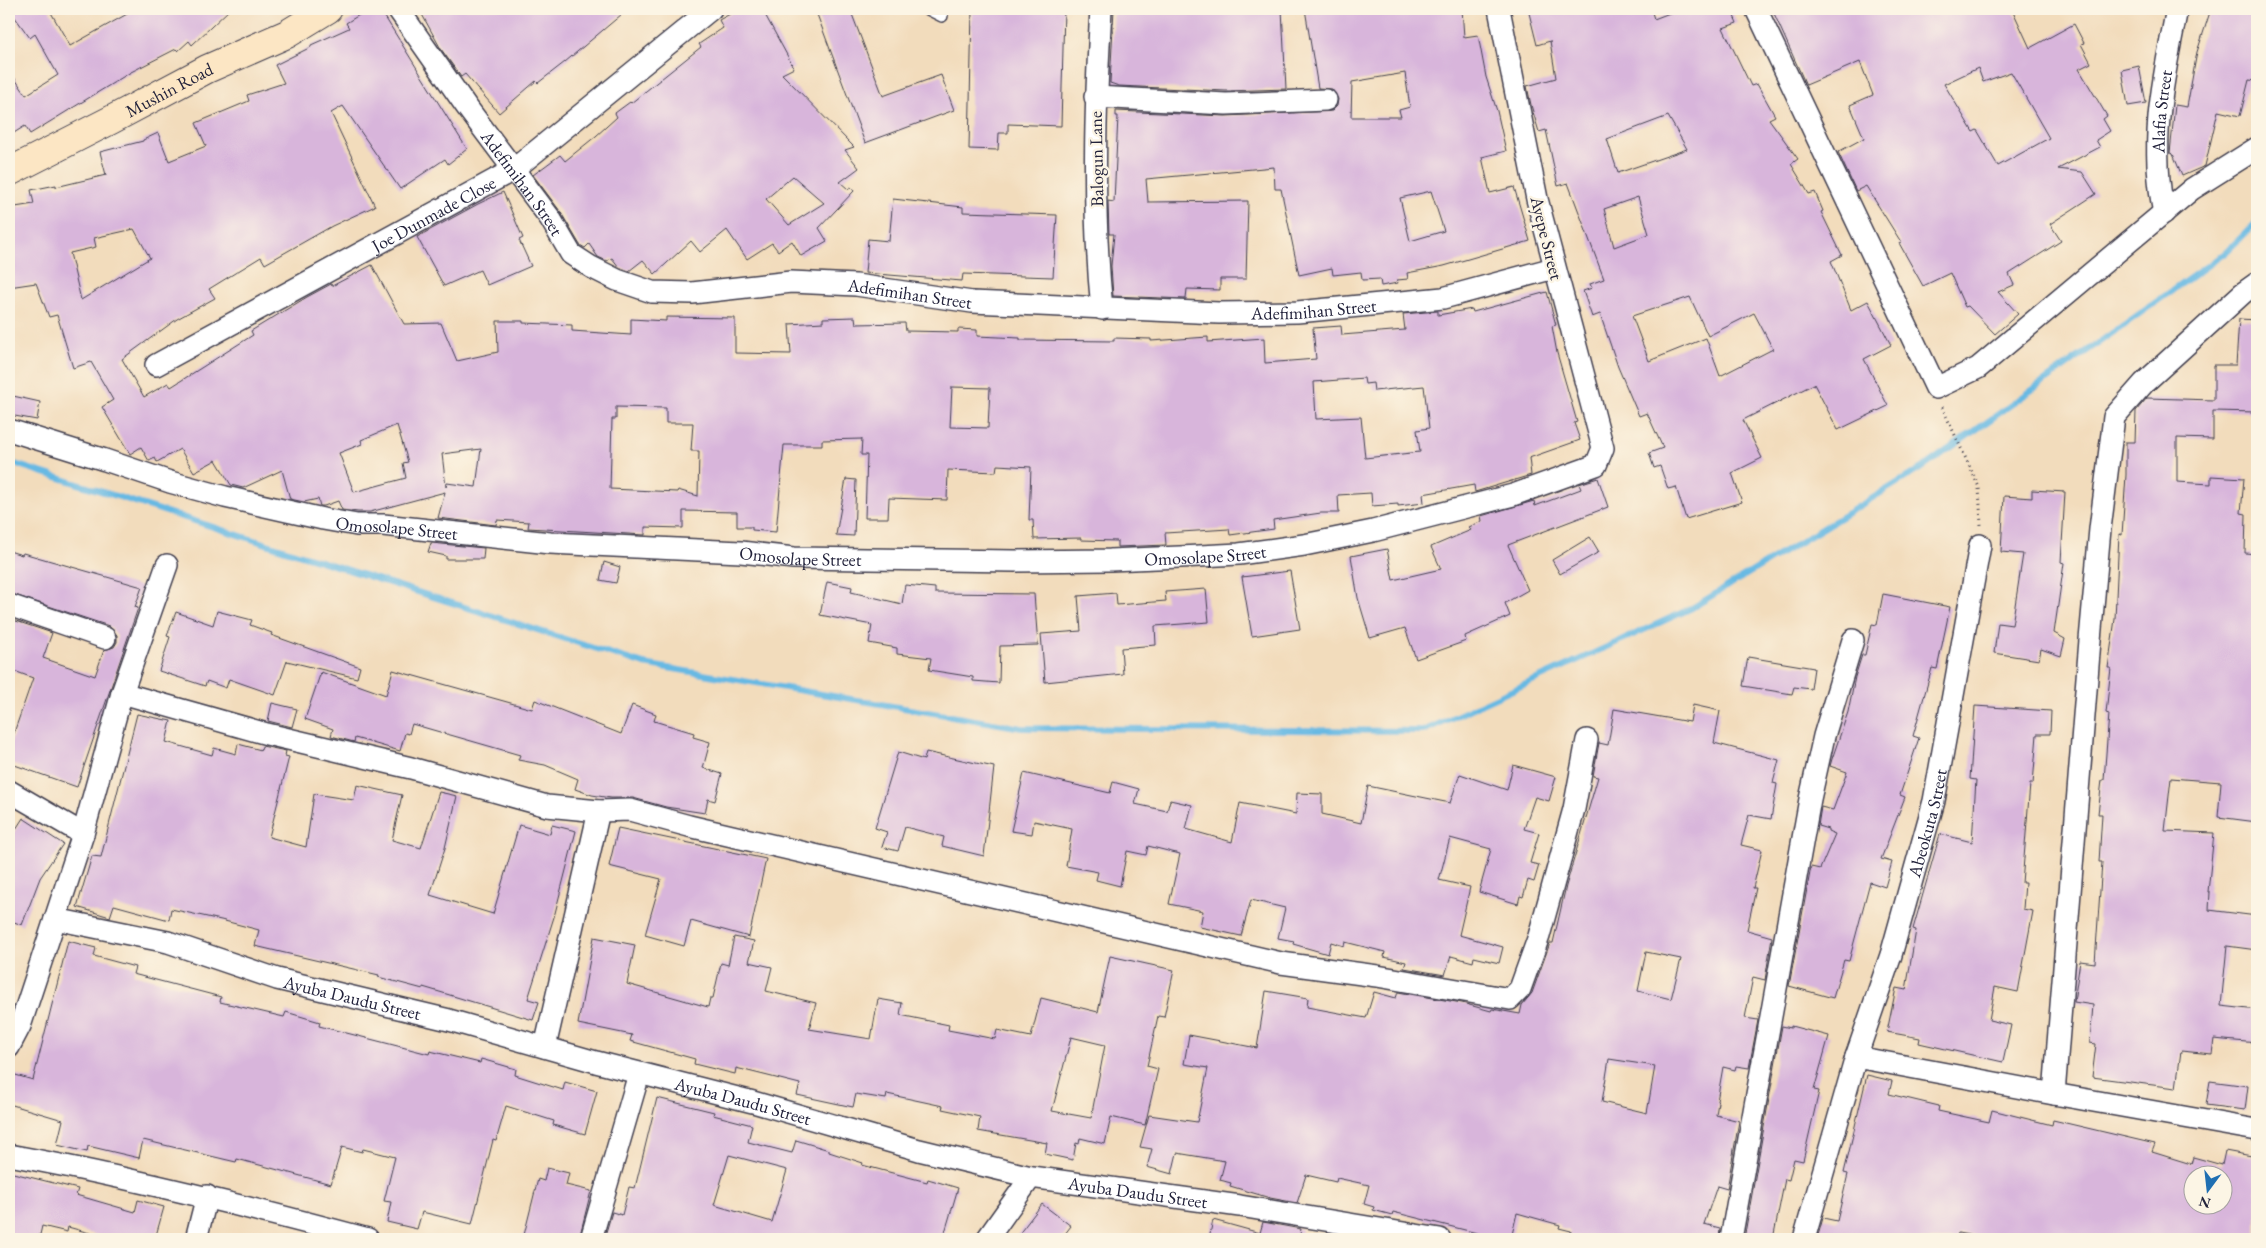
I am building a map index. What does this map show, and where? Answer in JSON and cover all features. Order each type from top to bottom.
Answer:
[{"type":"main road","name":"Mushin Road","points":[[9,172],[103,125],[207,69],[287,34],[328,9]]},
{"type":"street","name":"Adefimihan Street","points":[[398,9],[513,170],[550,218],[571,254],[590,267],[617,280],[652,292],[692,293],[791,282],[856,285],[972,302],[1219,313],[1288,312],[1443,298],[1554,268]]},
{"type":"street","name":"Joe Dunmade Close","points":[[156,365],[513,170],[711,9]]},
{"type":"street","name":"Balogun Lane","points":[[1101,9],[1095,97],[1098,266],[1102,309]]},
{"type":"street","name":"Ayepe Street","points":[[1499,9],[1537,199],[1602,448],[1596,465]]},
{"type":"street","points":[[1756,9],[1936,388],[1978,368],[2192,189],[2257,148]]},
{"type":"street","name":"Alafia Street","points":[[2164,213],[2158,183],[2157,137],[2161,89],[2177,9]]},
{"type":"street","points":[[1095,97],[1226,104],[1326,100]]},
{"type":"street","points":[[2054,1094],[2099,539],[2114,417],[2144,383],[2243,293],[2257,283]]},
{"type":"street","name":"Omosolape Street","points":[[9,430],[179,485],[275,509],[357,525],[383,525],[550,543],[741,552],[804,558],[1100,560],[1239,554],[1304,545],[1373,531],[1512,495],[1596,465]]},
{"type":"street","name":"Abeokuta Street","points":[[1804,1239],[1856,1057],[1891,955],[1934,801],[1980,545]]},
{"type":"street","points":[[9,1047],[20,1026],[82,834],[122,693],[167,565]]},
{"type":"street","points":[[9,605],[105,638]]},
{"type":"street","points":[[1731,1239],[1810,799],[1824,736],[1852,640]]},
{"type":"street","points":[[122,693],[267,734],[410,768],[547,806],[599,811],[630,810],[689,826],[1281,963],[1377,976],[1510,999],[1520,989],[1539,936],[1574,808],[1587,740]]},
{"type":"street","points":[[9,791],[82,834]]},
{"type":"street","points":[[545,1048],[599,811]]},
{"type":"street","name":"Ayuba Daudu Street","points":[[55,919],[168,942],[277,979],[449,1020],[638,1074],[753,1102],[919,1150],[1030,1177],[1240,1206],[1440,1239]]},
{"type":"street","points":[[1856,1057],[2257,1130]]},
{"type":"street","points":[[591,1239],[638,1074]]},
{"type":"street","points":[[9,1155],[207,1196],[368,1239]]},
{"type":"street","points":[[987,1239],[1030,1177]]},
{"type":"street","points":[[196,1239],[207,1196]]},
{"type":"lane","points":[[928,9],[942,16]]},
{"type":"path","points":[[1940,402],[1979,487],[1982,511],[1980,545]]},
{"type":"building","points":[[9,9],[49,9],[70,46],[136,9],[230,9],[192,45],[189,41],[178,51],[176,49],[131,72],[30,134],[25,126],[9,136],[9,70],[26,95],[58,75],[35,34],[30,38]]},
{"type":"building","points":[[369,9],[380,9],[467,149],[448,164],[445,159],[400,189],[343,106],[331,113],[375,206],[332,226],[265,264],[261,257],[209,289],[215,298],[177,319],[122,359],[144,397],[168,383],[171,387],[253,335],[251,331],[307,297],[372,265],[404,324],[441,323],[457,361],[498,352],[497,321],[572,325],[572,331],[631,335],[631,319],[666,321],[666,317],[735,318],[735,353],[791,354],[789,324],[823,322],[823,318],[855,317],[856,324],[905,323],[906,331],[958,332],[958,329],[977,330],[977,336],[1020,338],[1020,340],[1114,341],[1114,338],[1151,339],[1151,341],[1208,337],[1208,342],[1264,338],[1265,363],[1316,359],[1313,328],[1341,326],[1342,335],[1405,330],[1403,314],[1438,311],[1438,315],[1472,309],[1473,312],[1547,292],[1556,325],[1552,326],[1557,353],[1577,422],[1574,423],[1580,440],[1529,458],[1531,475],[1475,492],[1474,485],[1423,494],[1424,503],[1398,506],[1398,504],[1372,506],[1371,493],[1338,495],[1339,513],[1321,513],[1273,520],[1274,529],[1230,535],[1229,529],[1165,533],[1166,545],[1117,547],[1117,541],[1081,540],[1081,538],[1034,539],[1033,520],[1029,520],[1031,467],[997,465],[996,472],[948,470],[947,500],[889,498],[888,518],[865,518],[867,455],[861,455],[862,439],[822,440],[822,445],[784,445],[776,532],[752,530],[752,527],[737,527],[737,512],[683,511],[683,528],[645,527],[645,535],[528,528],[529,522],[497,520],[496,525],[438,518],[445,492],[370,512],[342,510],[338,501],[320,506],[318,499],[304,502],[290,499],[282,470],[243,488],[231,485],[216,460],[194,472],[180,449],[157,462],[155,458],[149,461],[141,447],[130,454],[102,407],[113,400],[91,362],[73,368],[57,315],[49,317],[36,283],[9,287],[9,257],[14,256],[9,227],[9,208],[34,204],[31,190],[56,185],[56,187],[106,175],[100,152],[143,141],[158,133],[169,161],[206,146],[196,123],[249,101],[247,95],[284,83],[275,65],[311,47],[311,45],[349,28],[346,23]],"holes":[[[134,229],[150,258],[81,300],[70,253],[96,247],[94,238]],[[1364,378],[1365,384],[1373,383],[1374,391],[1424,386],[1429,428],[1417,430],[1420,452],[1365,458],[1361,417],[1316,419],[1314,382]],[[952,387],[990,388],[988,428],[950,427]],[[616,407],[666,408],[666,423],[693,423],[691,451],[699,451],[698,496],[678,490],[677,492],[610,489],[612,419],[616,419]],[[397,425],[408,462],[403,463],[406,478],[354,492],[339,453],[362,444],[361,440]],[[481,449],[476,487],[447,483],[446,487],[442,454]]]},
{"type":"building","points":[[419,9],[628,9],[565,62],[538,83],[536,81],[499,113],[465,74],[461,77],[441,49]]},
{"type":"building","points":[[739,9],[762,9],[794,68],[782,74],[854,147],[845,150],[859,168],[840,182],[848,189],[851,187],[854,191],[819,228],[827,241],[801,256],[792,241],[778,251],[772,243],[747,259],[727,230],[700,252],[691,241],[655,274],[643,260],[629,271],[619,267],[612,258],[607,261],[598,257],[589,244],[585,248],[580,245],[560,211],[533,175],[560,155],[565,161],[596,136],[617,117],[615,113],[631,103],[701,47],[699,44],[723,28],[719,20]],"holes":[[[793,176],[824,203],[789,225],[766,199]]]},
{"type":"building","points":[[815,9],[850,9],[883,96],[941,75],[954,110],[865,143]]},
{"type":"building","points":[[972,9],[1064,9],[1061,126],[1008,124],[1008,133],[999,133],[998,150],[969,149]]},
{"type":"building","points":[[1114,9],[1282,9],[1286,89],[1226,91],[1119,86],[1110,83]]},
{"type":"building","points":[[1305,9],[1462,9],[1464,37],[1478,35],[1486,77],[1497,111],[1506,151],[1482,157],[1490,193],[1514,187],[1530,241],[1444,266],[1407,273],[1408,279],[1397,280],[1398,283],[1381,286],[1380,279],[1362,280],[1361,272],[1333,275],[1332,268],[1299,275],[1281,189],[1275,189],[1274,167],[1146,179],[1148,202],[1248,201],[1246,279],[1220,279],[1220,290],[1187,289],[1186,299],[1113,296],[1111,266],[1114,234],[1109,234],[1108,201],[1114,202],[1118,116],[1116,116],[1116,111],[1225,116],[1332,111],[1337,106],[1338,99],[1332,89],[1318,88]],"holes":[[[1405,73],[1410,107],[1399,110],[1401,117],[1351,117],[1352,82]],[[1431,191],[1444,231],[1410,241],[1400,198]]]},
{"type":"building","points":[[1528,9],[1651,9],[1654,19],[1680,9],[1731,9],[1737,23],[1723,28],[1751,86],[1757,84],[1775,116],[1769,119],[1798,159],[1791,164],[1809,194],[1815,192],[1823,211],[1821,212],[1842,255],[1831,261],[1851,310],[1868,301],[1891,345],[1864,359],[1888,406],[1838,430],[1814,384],[1743,420],[1762,458],[1732,473],[1742,502],[1686,519],[1676,487],[1668,489],[1660,466],[1654,468],[1649,453],[1663,448],[1647,413],[1639,416],[1618,367],[1600,314],[1592,317],[1583,291],[1592,288],[1590,284],[1604,279],[1568,183],[1558,186],[1546,130],[1539,132],[1531,105],[1527,86],[1556,78],[1550,41],[1537,45]],"holes":[[[1668,116],[1687,149],[1618,173],[1607,139]],[[1638,197],[1649,234],[1614,247],[1604,209]],[[1690,297],[1708,336],[1754,313],[1773,349],[1720,376],[1706,338],[1649,361],[1632,316]]]},
{"type":"building","points":[[1772,9],[2012,9],[2030,48],[2074,24],[2084,43],[2081,44],[2091,63],[2079,69],[2107,116],[2103,119],[2110,131],[2096,140],[2100,147],[2058,169],[2082,172],[2096,194],[2050,224],[2061,241],[2009,274],[2014,285],[1998,292],[2018,314],[1995,334],[1968,306],[1965,307],[1950,273],[1923,286],[1899,243],[1901,242],[1866,186],[1856,191],[1838,152],[1864,138],[1850,105],[1873,95],[1860,62],[1806,85]],"holes":[[[1978,68],[1983,82],[2011,72],[2049,138],[1998,166],[1977,130],[1973,132],[1944,84]]]},
{"type":"building","points":[[2211,9],[2257,9],[2257,81],[2249,80],[2240,116],[2218,111],[2205,166],[2182,176],[2173,154],[2170,153],[2175,105],[2187,107],[2197,52]]},
{"type":"building","points":[[2139,66],[2146,103],[2128,106],[2122,70]]},
{"type":"building","points":[[503,192],[523,238],[519,240],[531,266],[487,285],[480,270],[444,286],[417,237]]},
{"type":"building","points":[[893,199],[963,207],[963,212],[1057,215],[1053,277],[963,274],[962,281],[865,273],[868,239],[889,241]]},
{"type":"building","points":[[2239,319],[2257,320],[2257,412],[2213,411],[2213,439],[2177,438],[2177,482],[2211,484],[2211,476],[2244,478],[2241,513],[2246,514],[2245,553],[2257,554],[2257,822],[2218,817],[2221,782],[2171,778],[2165,831],[2214,833],[2208,892],[2210,892],[2209,910],[2257,916],[2257,950],[2227,946],[2221,1006],[2257,1010],[2257,1043],[2214,1039],[2212,1054],[2181,1051],[2176,1088],[2092,1077],[2096,1044],[2090,1043],[2093,1005],[2074,1002],[2080,961],[2095,963],[2102,862],[2099,862],[2102,814],[2098,814],[2102,780],[2104,780],[2109,714],[2106,713],[2111,668],[2108,668],[2115,619],[2119,534],[2122,535],[2126,442],[2135,442],[2136,411],[2147,398],[2214,400],[2214,365],[2236,365]]},
{"type":"building","points":[[13,396],[40,402],[37,420],[9,415]]},
{"type":"building","points":[[1598,478],[1608,507],[1508,545],[1528,590],[1505,603],[1510,616],[1465,636],[1466,641],[1416,659],[1405,628],[1370,638],[1358,598],[1351,556],[1387,549],[1393,580],[1441,569],[1431,547],[1471,530],[1469,527],[1482,521],[1481,516],[1534,501],[1535,506],[1581,489],[1579,484]]},
{"type":"building","points":[[846,479],[856,480],[854,536],[836,535]]},
{"type":"building","points":[[2032,490],[2065,492],[2061,562],[2064,563],[2054,633],[2065,639],[2061,656],[2041,649],[2039,660],[1994,653],[1998,623],[2012,625],[2023,554],[2001,552],[2004,496],[2032,498]]},
{"type":"building","points":[[1590,537],[1599,552],[1560,574],[1552,560]]},
{"type":"building","points":[[431,543],[484,548],[483,559],[446,559],[446,556],[428,552]]},
{"type":"building","points":[[9,551],[22,555],[23,553],[142,587],[135,607],[138,608],[77,787],[9,763],[9,747],[33,678],[9,669],[9,632],[13,620],[52,633],[43,658],[95,676],[104,650],[114,647],[117,642],[117,635],[109,626],[9,593]]},
{"type":"building","points":[[604,562],[620,567],[616,583],[600,580]]},
{"type":"building","points":[[1290,571],[1300,629],[1252,636],[1242,577]]},
{"type":"building","points":[[827,582],[852,587],[851,592],[902,604],[905,585],[935,588],[935,593],[1034,594],[1038,645],[1000,646],[999,683],[973,681],[973,677],[929,670],[931,658],[897,654],[897,648],[869,643],[872,625],[820,615]]},
{"type":"building","points":[[1206,589],[1209,622],[1155,626],[1156,645],[1121,648],[1123,674],[1045,682],[1041,634],[1081,631],[1078,596],[1116,593],[1117,605],[1166,601],[1165,592]]},
{"type":"building","points":[[1883,594],[1950,607],[1937,669],[1932,668],[1913,736],[1919,738],[1900,795],[1905,797],[1881,859],[1892,862],[1885,887],[1870,882],[1849,961],[1844,960],[1833,998],[1789,986],[1811,867],[1820,869],[1835,834],[1828,831],[1828,829],[1818,826],[1821,807],[1833,810],[1847,772],[1830,766],[1848,712],[1855,677],[1862,655],[1865,655],[1872,624],[1877,625]]},
{"type":"building","points":[[217,611],[252,620],[250,625],[272,633],[271,635],[360,667],[357,678],[287,661],[275,695],[229,679],[226,688],[207,681],[205,686],[159,671],[170,637],[167,636],[176,612],[213,625]]},
{"type":"building","points":[[1748,657],[1814,668],[1811,689],[1794,687],[1792,694],[1743,686]]},
{"type":"building","points":[[393,670],[532,709],[535,700],[621,734],[632,705],[656,714],[654,721],[694,733],[693,737],[710,742],[703,768],[722,774],[715,801],[708,799],[705,813],[666,807],[633,798],[611,798],[592,795],[575,789],[578,779],[545,765],[518,760],[520,755],[412,724],[409,734],[405,733],[400,751],[355,738],[354,742],[331,736],[333,729],[305,719],[321,672],[386,695]]},
{"type":"building","points":[[272,703],[297,709],[292,727],[268,721]]},
{"type":"building","points":[[1693,705],[1720,711],[1714,743],[1779,760],[1773,783],[1777,784],[1771,819],[1749,815],[1741,845],[1762,850],[1753,888],[1756,888],[1747,930],[1772,937],[1765,980],[1753,977],[1745,1018],[1758,1020],[1749,1068],[1736,1066],[1735,1070],[1723,1067],[1717,1101],[1716,1115],[1739,1121],[1727,1189],[1717,1186],[1704,1224],[1720,1228],[1719,1239],[1569,1239],[1571,1231],[1559,1228],[1560,1225],[1517,1213],[1511,1239],[1501,1239],[1393,1212],[1392,1215],[1373,1210],[1374,1207],[1364,1204],[1369,1185],[1337,1178],[1336,1182],[1306,1175],[1297,1203],[1270,1198],[1230,1186],[1231,1183],[1220,1180],[1225,1161],[1177,1153],[1172,1174],[1147,1167],[1152,1149],[1140,1147],[1149,1115],[1197,1122],[1208,1068],[1184,1064],[1189,1035],[1257,1048],[1266,991],[1308,998],[1307,1007],[1366,1018],[1374,992],[1396,998],[1398,992],[1462,1003],[1491,1011],[1492,1009],[1520,1014],[1522,1005],[1532,993],[1550,943],[1553,943],[1566,886],[1598,777],[1593,776],[1599,743],[1608,745],[1614,709],[1690,722]],"holes":[[[1646,952],[1681,959],[1671,999],[1638,991]],[[1609,1059],[1655,1066],[1647,1113],[1602,1102]]]},
{"type":"building","points":[[1975,706],[2051,711],[2050,734],[2037,734],[2033,784],[2030,784],[2022,883],[2025,883],[2023,909],[2033,911],[2018,992],[1995,987],[1989,1020],[2011,1025],[2003,1062],[1919,1043],[1920,1038],[1887,1032],[1896,988],[1906,990],[1916,930],[1913,929],[1940,834],[1972,842],[1976,780],[1970,779]]},
{"type":"building","points":[[137,714],[171,721],[166,742],[212,755],[214,748],[236,754],[238,744],[261,750],[262,746],[286,751],[285,756],[289,757],[269,837],[306,847],[314,794],[354,800],[357,785],[402,795],[392,840],[421,848],[439,792],[457,796],[445,848],[430,895],[493,914],[519,825],[550,834],[552,825],[576,831],[554,917],[528,999],[539,1002],[533,1020],[423,987],[423,989],[378,977],[379,975],[255,946],[259,930],[221,920],[171,909],[169,920],[114,905],[110,917],[77,907],[92,856],[101,857]]},
{"type":"building","points":[[898,752],[924,760],[926,752],[994,767],[984,856],[942,846],[944,837],[905,827],[898,851],[882,847],[887,832],[875,828]]},
{"type":"building","points":[[1513,765],[1556,777],[1549,801],[1535,797],[1524,829],[1539,833],[1530,863],[1539,865],[1534,882],[1528,880],[1523,897],[1520,896],[1518,904],[1479,892],[1491,849],[1450,838],[1439,880],[1470,887],[1459,935],[1503,947],[1499,963],[1474,957],[1473,962],[1451,956],[1445,975],[1404,968],[1406,962],[1384,957],[1385,952],[1345,942],[1344,946],[1331,942],[1328,954],[1293,944],[1294,941],[1278,938],[1285,908],[1251,900],[1241,936],[1200,927],[1203,911],[1169,904],[1180,854],[1148,846],[1146,855],[1127,851],[1120,886],[1096,880],[1098,872],[1066,866],[1072,829],[1034,821],[1032,834],[1011,831],[1024,773],[1110,793],[1113,782],[1139,789],[1135,804],[1167,811],[1170,800],[1192,805],[1186,829],[1232,842],[1240,803],[1296,814],[1297,793],[1322,794],[1322,814],[1361,823],[1368,786],[1450,803],[1460,774],[1507,790]]},
{"type":"building","points":[[23,818],[63,844],[40,878],[22,925],[9,920],[9,840]]},
{"type":"building","points":[[618,828],[766,859],[749,937],[691,921],[684,946],[645,935],[661,879],[609,866]]},
{"type":"building","points":[[594,937],[635,945],[627,984],[708,1007],[710,998],[713,998],[721,963],[728,965],[734,937],[754,941],[749,962],[772,967],[766,991],[816,1003],[809,1029],[871,1039],[878,999],[902,1003],[900,1015],[949,1025],[948,1030],[995,1039],[997,1030],[1031,1037],[1041,998],[1098,1012],[1110,956],[1174,970],[1164,1017],[1158,1016],[1147,1066],[1158,1069],[1145,1125],[1111,1117],[1105,1144],[1080,1138],[1079,1144],[1076,1143],[1073,1160],[1045,1154],[1047,1143],[978,1131],[980,1117],[942,1109],[943,1106],[887,1094],[886,1099],[856,1094],[853,1107],[797,1095],[800,1084],[736,1068],[735,1074],[694,1064],[695,1059],[630,1041],[632,1035],[578,1024]],"holes":[[[1071,1037],[1105,1045],[1091,1118],[1052,1111]]]},
{"type":"building","points":[[68,941],[96,948],[94,956],[135,967],[133,974],[221,997],[220,1002],[284,1017],[286,1012],[320,1022],[319,1026],[429,1054],[430,1051],[480,1063],[481,1059],[516,1069],[515,1075],[563,1090],[565,1082],[597,1091],[585,1134],[553,1125],[554,1121],[506,1106],[496,1141],[493,1140],[472,1224],[422,1212],[417,1229],[387,1222],[391,1202],[384,1201],[395,1157],[363,1149],[362,1152],[342,1147],[331,1184],[237,1159],[236,1162],[143,1140],[139,1158],[88,1146],[87,1152],[57,1145],[63,1120],[9,1104],[9,1087],[12,1074],[33,1080]]},
{"type":"building","points":[[1782,1026],[1791,1028],[1791,1026],[1829,1036],[1814,1090],[1819,1091],[1803,1161],[1794,1159],[1789,1180],[1785,1179],[1773,1239],[1744,1239]]},
{"type":"building","points":[[1867,1075],[1892,1081],[1889,1094],[1939,1106],[1938,1111],[1989,1122],[1992,1110],[2052,1125],[2053,1120],[2155,1144],[2152,1152],[2191,1164],[2193,1157],[2222,1165],[2225,1151],[2257,1157],[2257,1239],[1990,1239],[1958,1233],[1956,1239],[1817,1239],[1823,1218],[1837,1221],[1848,1174],[1844,1173]]},
{"type":"building","points":[[2210,1081],[2248,1086],[2245,1110],[2206,1105]]},
{"type":"building","points":[[657,1098],[714,1112],[713,1115],[752,1125],[748,1142],[792,1153],[796,1140],[829,1150],[829,1152],[863,1163],[862,1165],[927,1182],[928,1179],[958,1188],[943,1239],[604,1239],[612,1212],[622,1215],[629,1187],[635,1188]],"holes":[[[729,1155],[787,1170],[772,1222],[714,1205]]]},
{"type":"building","points":[[547,1168],[569,1173],[566,1185],[591,1191],[579,1239],[523,1239],[538,1179],[544,1181]]},
{"type":"building","points":[[9,1172],[78,1189],[76,1195],[135,1212],[138,1200],[164,1207],[155,1239],[111,1239],[68,1227],[67,1232],[42,1226],[39,1239],[9,1239]]},
{"type":"building","points":[[1042,1204],[1071,1226],[1061,1239],[1015,1239]]},
{"type":"building","points":[[1213,1220],[1260,1233],[1263,1222],[1301,1229],[1299,1239],[1209,1239]]},
{"type":"waterway","points":[[9,462],[644,664],[1022,728],[1423,731],[1692,608],[1925,466],[2225,253],[2257,222]]}]
